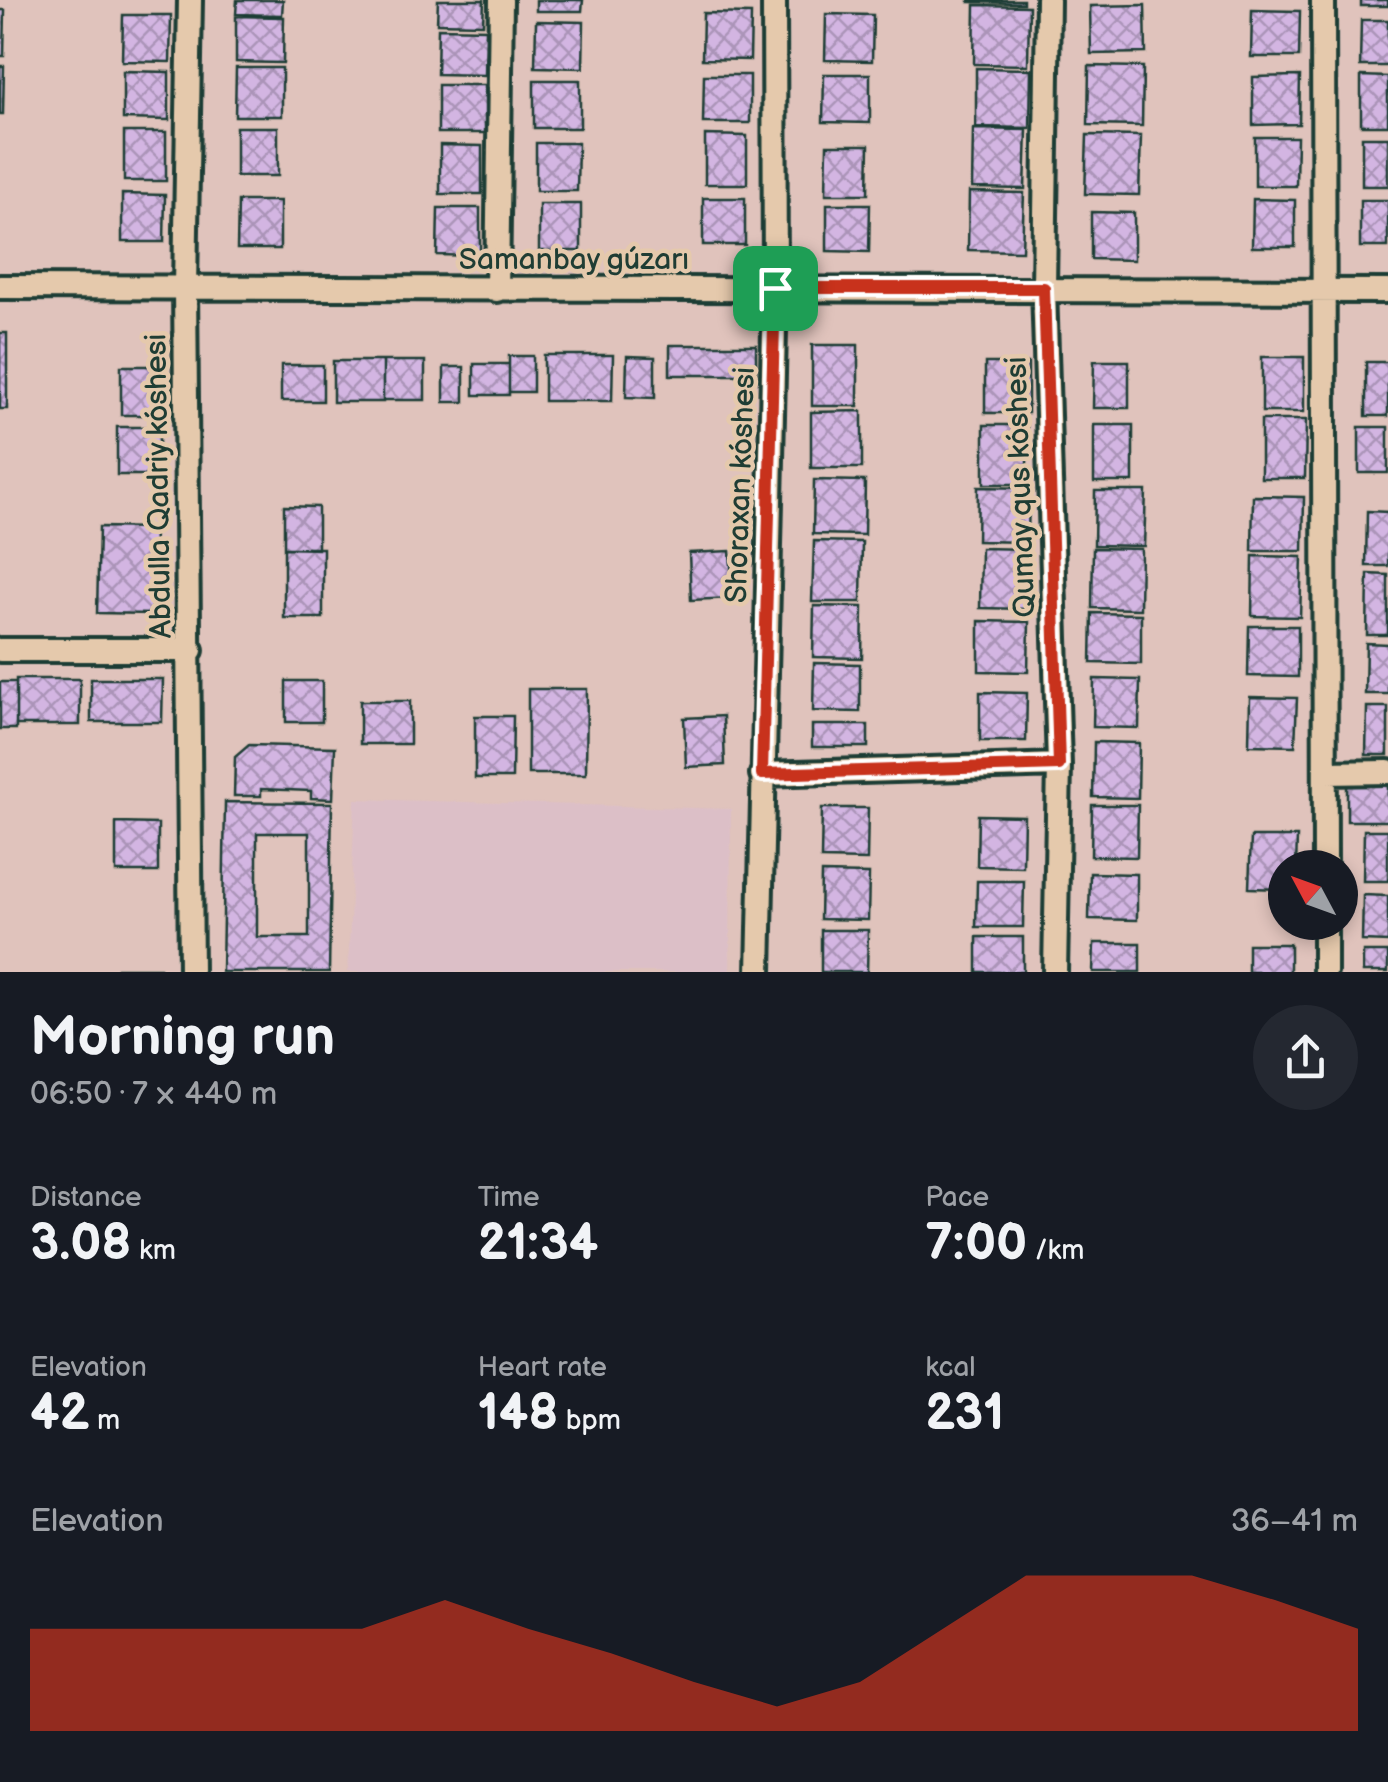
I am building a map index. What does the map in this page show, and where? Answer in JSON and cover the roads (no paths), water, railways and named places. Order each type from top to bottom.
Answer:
[{"type":"street","name":"Abdulla Qadriy kóshesi","points":[[190,0],[185,287],[191,972]]},
{"type":"street","points":[[498,290],[501,0]]},
{"type":"street","name":"Shoraxan kóshesi","points":[[760,972],[775,288],[774,0]]},
{"type":"street","name":"Qumay qus kóshesi","points":[[1048,0],[1044,288],[1059,765],[1056,972]]},
{"type":"street","points":[[1323,0],[1325,850]]},
{"type":"street","name":"Samanbay gúzarı","points":[[0,287],[1388,290]]},
{"type":"street","points":[[0,650],[191,650]]},
{"type":"street","points":[[762,774],[1059,765]]},
{"type":"street","points":[[1325,773],[1388,772]]},
{"type":"street","points":[[1325,940],[1325,972]]}]
